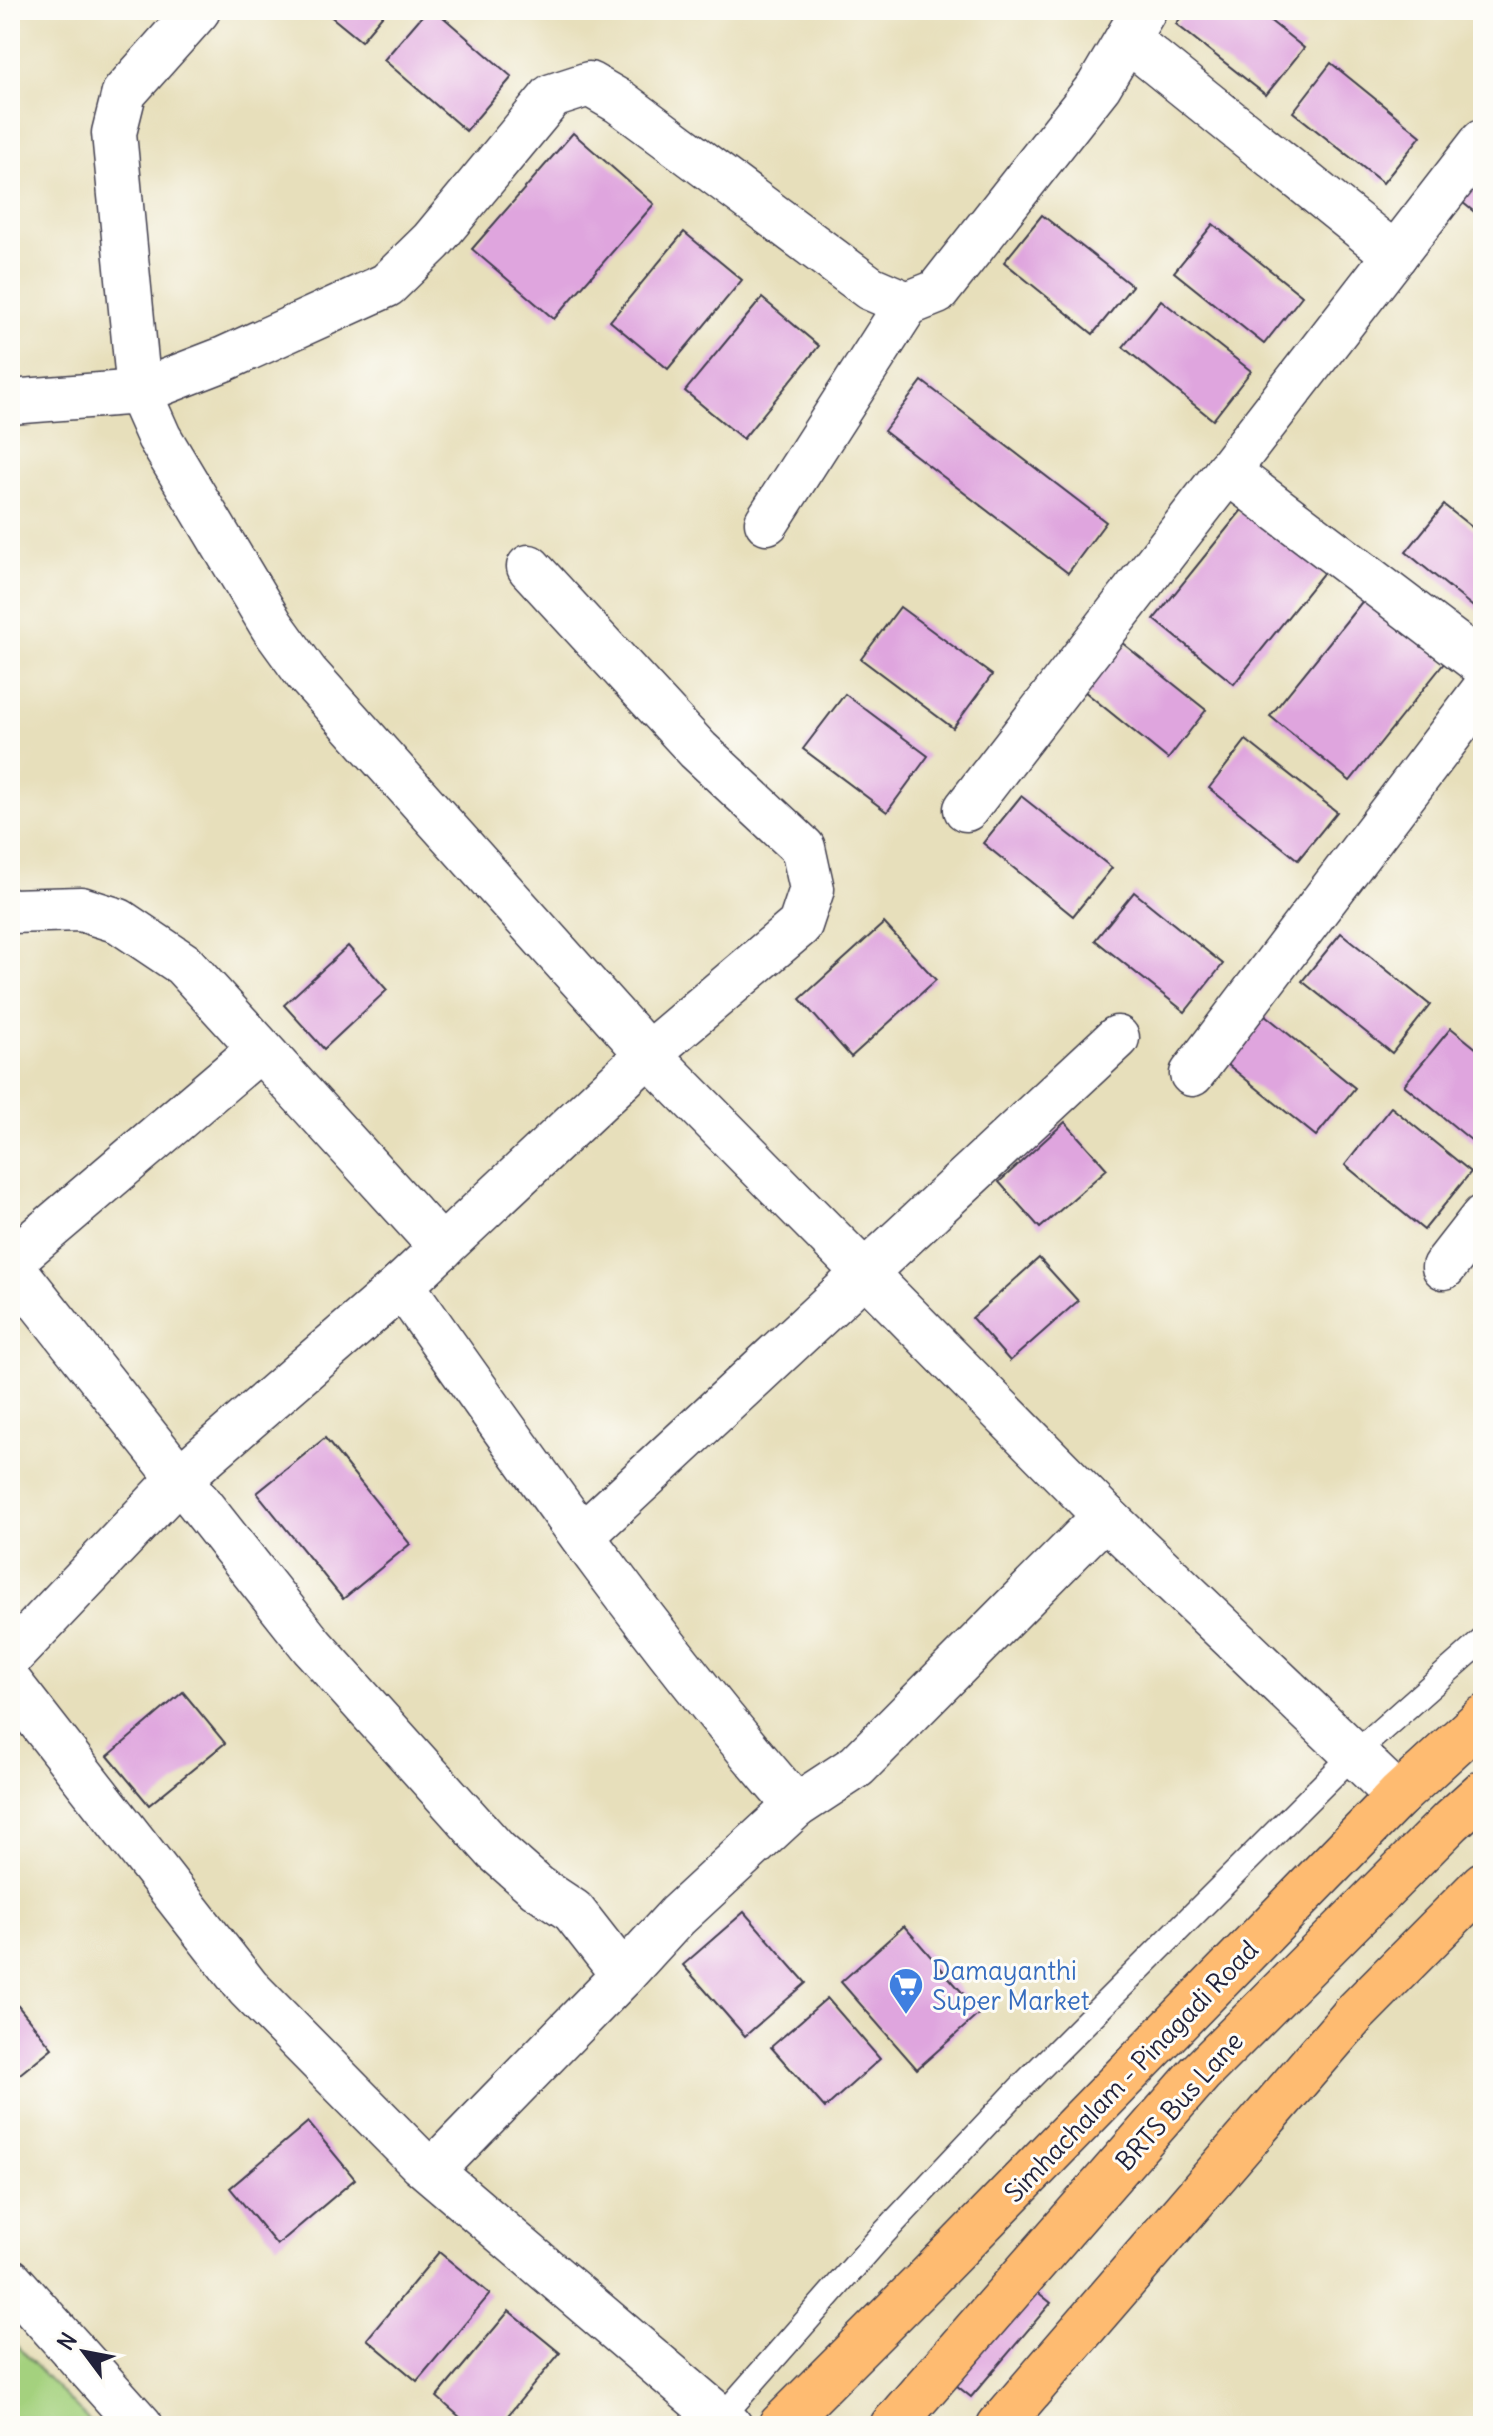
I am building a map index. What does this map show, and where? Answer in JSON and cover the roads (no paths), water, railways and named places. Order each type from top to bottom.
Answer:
[{"type":"main road","name":"Simhachalam - Pinagadi Road","points":[[780,2426],[1398,1796],[1483,1718]]},
{"type":"main road","name":"BRTS Bus Lane","points":[[892,2426],[1200,2073],[1483,1792]]},
{"type":"main road","points":[[999,2426],[1356,2012],[1483,1884]]},
{"type":"street","points":[[198,10],[124,93],[114,133],[139,392],[159,437],[272,626],[306,673],[648,1054],[1105,1516],[1398,1796]]},
{"type":"street","points":[[767,522],[907,304],[937,292],[1099,86],[1136,24],[1395,255]]},
{"type":"street","points":[[10,402],[139,392],[224,359],[387,285],[432,241],[552,96],[589,84],[620,102],[870,288],[907,304]]},
{"type":"street","points":[[966,809],[1483,141]]},
{"type":"street","points":[[1227,471],[1483,665]]},
{"type":"street","points":[[10,1657],[181,1477],[402,1285],[648,1054],[800,925],[812,889],[803,848],[698,750],[529,567]]},
{"type":"street","points":[[1192,1074],[1483,691]]},
{"type":"street","points":[[10,911],[81,909],[119,921],[183,964],[442,1248]]},
{"type":"street","points":[[582,1536],[1117,1038]]},
{"type":"street","points":[[260,1049],[10,1263],[312,1646],[496,1851],[537,1887],[573,1911],[623,1975]]},
{"type":"street","points":[[1444,1267],[1483,1217]]},
{"type":"street","points":[[402,1285],[582,1536],[726,1727],[796,1806]]},
{"type":"street","points":[[432,2171],[677,1916],[796,1806],[857,1766],[1105,1516]]},
{"type":"street","points":[[10,1683],[248,1988],[432,2171],[725,2423]]},
{"type":"street","points":[[10,2280],[141,2426]]},
{"type":"lane","points":[[725,2423],[883,2234],[1024,2084],[1354,1754],[1483,1640]]},
{"type":"place","name":"Damayanthi Super Market","points":[[906,2016]]}]
